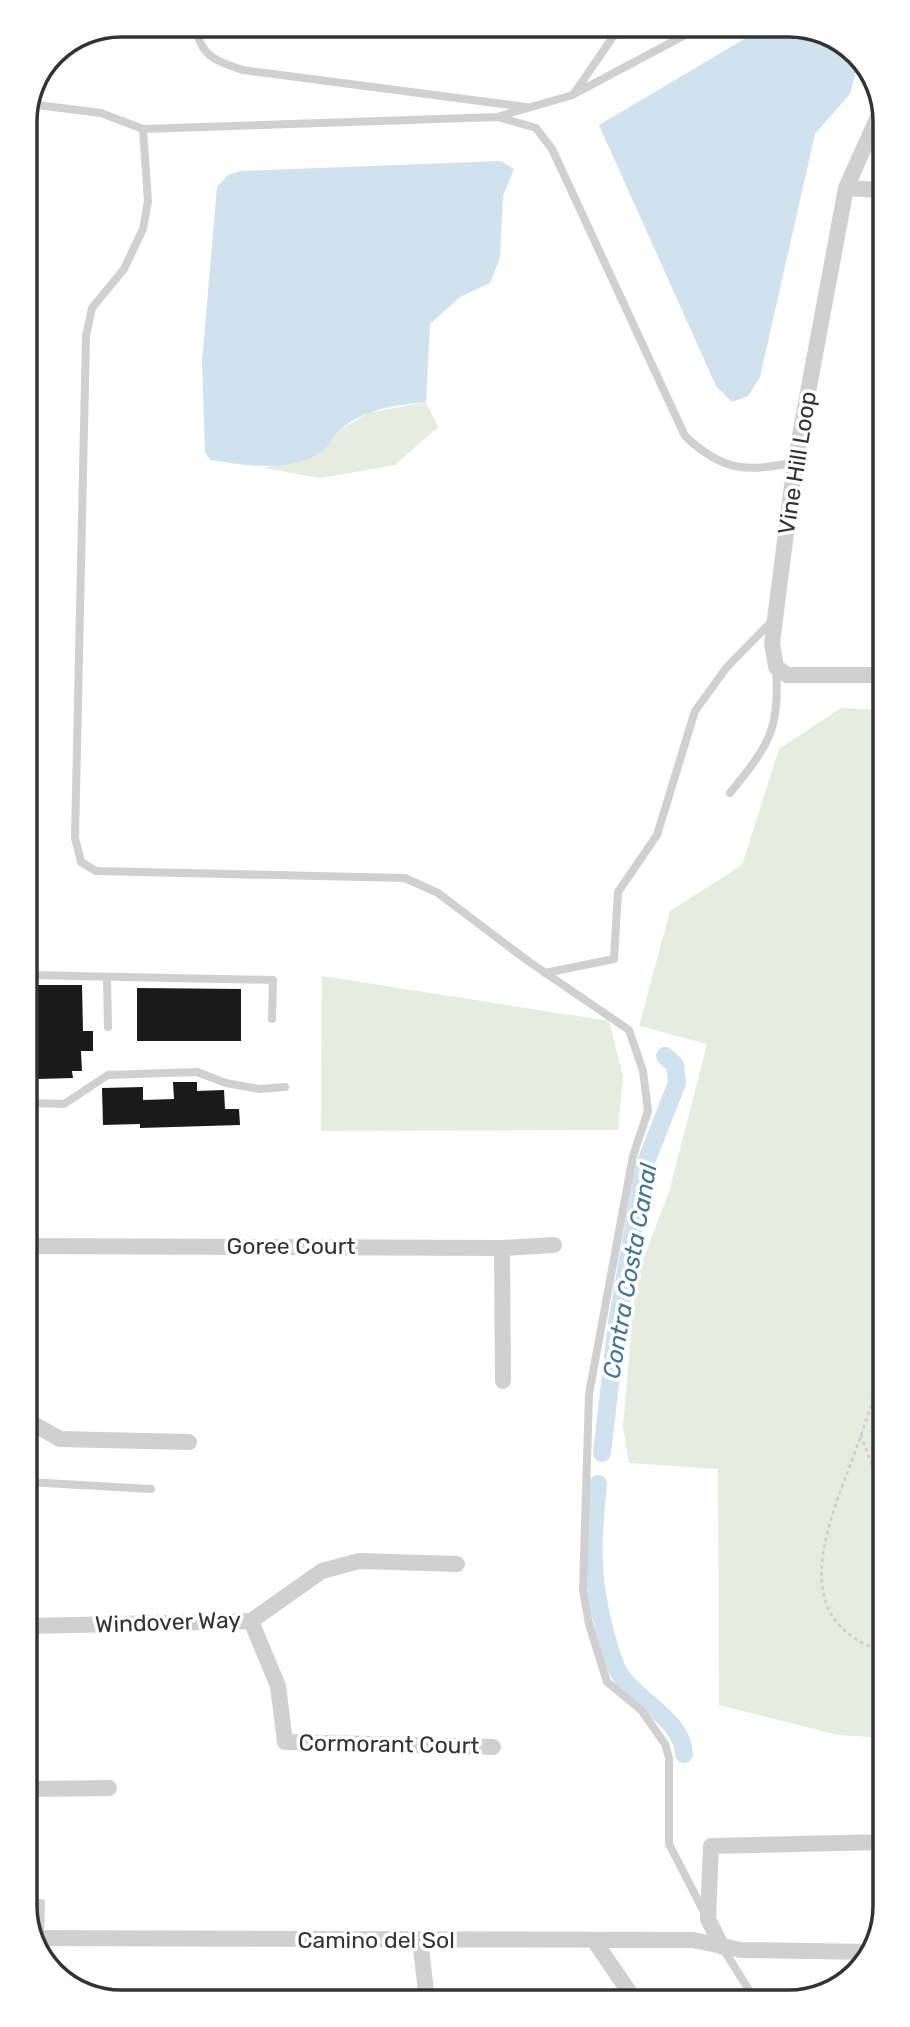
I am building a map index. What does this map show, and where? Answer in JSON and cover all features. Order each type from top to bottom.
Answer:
[{"type":"street","name":"Vine Hill Loop","points":[[776,667],[772,643],[795,462],[846,188],[873,128]]},
{"type":"street","points":[[846,188],[873,190]]},
{"type":"street","points":[[776,667],[787,675],[873,675]]},
{"type":"street","name":"Goree Court","points":[[37,1246],[502,1248],[554,1245]]},
{"type":"street","points":[[502,1248],[503,1381]]},
{"type":"street","points":[[37,1426],[60,1439],[189,1442]]},
{"type":"street","name":"Windover Way","points":[[37,1626],[251,1621],[321,1571],[334,1567],[359,1561],[457,1564]]},
{"type":"street","name":"Cormorant Court","points":[[251,1621],[278,1686],[285,1742],[494,1747]]},
{"type":"street","points":[[37,1788],[109,1788]]},
{"type":"street","points":[[722,1947],[708,1919],[711,1846],[873,1842]]},
{"type":"street","name":"Camino del Sol","points":[[43,1938],[594,1942],[693,1940],[722,1947],[767,1951],[860,1952]]},
{"type":"street","points":[[420,1940],[426,1990]]},
{"type":"street","points":[[594,1942],[628,1990]]},
{"type":"lane","points":[[197,37],[199,46],[211,58],[243,70],[526,107]]},
{"type":"lane","points":[[573,95],[613,37]]},
{"type":"lane","points":[[39,105],[101,113],[143,129],[498,117],[573,95],[682,37]]},
{"type":"lane","points":[[498,117],[536,128],[552,149],[685,436],[706,456],[736,467],[768,468],[795,462]]},
{"type":"lane","points":[[143,129],[148,201],[144,229],[124,269],[92,308],[86,336],[75,838],[80,862],[96,871],[405,878],[438,893],[545,973],[629,1030],[643,1071],[648,1111],[633,1156],[589,1394],[583,1590],[589,1624],[607,1682],[641,1710],[665,1744],[669,1758],[669,1844],[680,1871],[708,1919]]},
{"type":"lane","points":[[545,973],[614,960],[618,892],[639,856],[657,835],[695,712],[727,667],[775,618]]},
{"type":"lane","points":[[730,793],[757,760],[774,731],[778,699],[776,667]]},
{"type":"lane","points":[[37,975],[272,980],[272,1019]]},
{"type":"lane","points":[[107,977],[108,1027]]},
{"type":"lane","points":[[37,1103],[64,1104],[108,1075],[197,1072],[226,1083],[259,1089],[285,1087]]},
{"type":"lane","points":[[37,1482],[151,1489]]},
{"type":"lane","points":[[37,1903],[41,1903],[38,1921]]},
{"type":"lane","points":[[722,1947],[749,1990]]},
{"type":"path","points":[[873,1398],[827,1524],[821,1559],[823,1600],[838,1627],[858,1644],[873,1648]]},
{"type":"path","points":[[861,1435],[873,1468]]},
{"type":"shaded area","points":[[426,402],[438,427],[395,465],[320,478],[264,468],[322,451],[340,430],[368,413]]},
{"type":"shaded area","points":[[841,708],[873,710],[873,1737],[838,1735],[719,1705],[718,1469],[629,1463],[623,1427],[636,1278],[669,1192],[707,1044],[639,1026],[670,911],[742,865],[779,749]]},
{"type":"shaded area","points":[[322,976],[609,1021],[623,1076],[618,1130],[321,1131]]},
{"type":"water","points":[[748,37],[795,37],[816,41],[841,54],[856,70],[850,94],[815,134],[760,377],[748,396],[732,402],[716,386],[599,125]]},
{"type":"water","points":[[501,161],[514,169],[503,196],[500,258],[490,283],[460,297],[430,324],[426,402],[392,407],[359,417],[340,430],[322,451],[296,463],[267,466],[210,460],[205,452],[202,362],[217,187],[228,175],[241,171]]},
{"type":"building","points":[[37,985],[82,985],[83,1031],[93,1031],[93,1051],[81,1051],[82,1071],[72,1071],[73,1078],[37,1079]]},
{"type":"building","points":[[137,988],[241,989],[241,1041],[137,1041]]},
{"type":"building","points":[[173,1082],[197,1082],[197,1091],[224,1090],[225,1109],[239,1109],[240,1125],[140,1128],[140,1124],[103,1125],[102,1088],[143,1087],[143,1100],[174,1099]]},
{"type":"waterway","name":"Contra Costa Canal","points":[[602,1453],[617,1323],[644,1167],[677,1083],[675,1065],[665,1056]]},
{"type":"waterway","name":"Contra Costa Canal","points":[[598,1484],[594,1523],[595,1576],[600,1612],[614,1663],[636,1693],[676,1730],[684,1754]]}]
